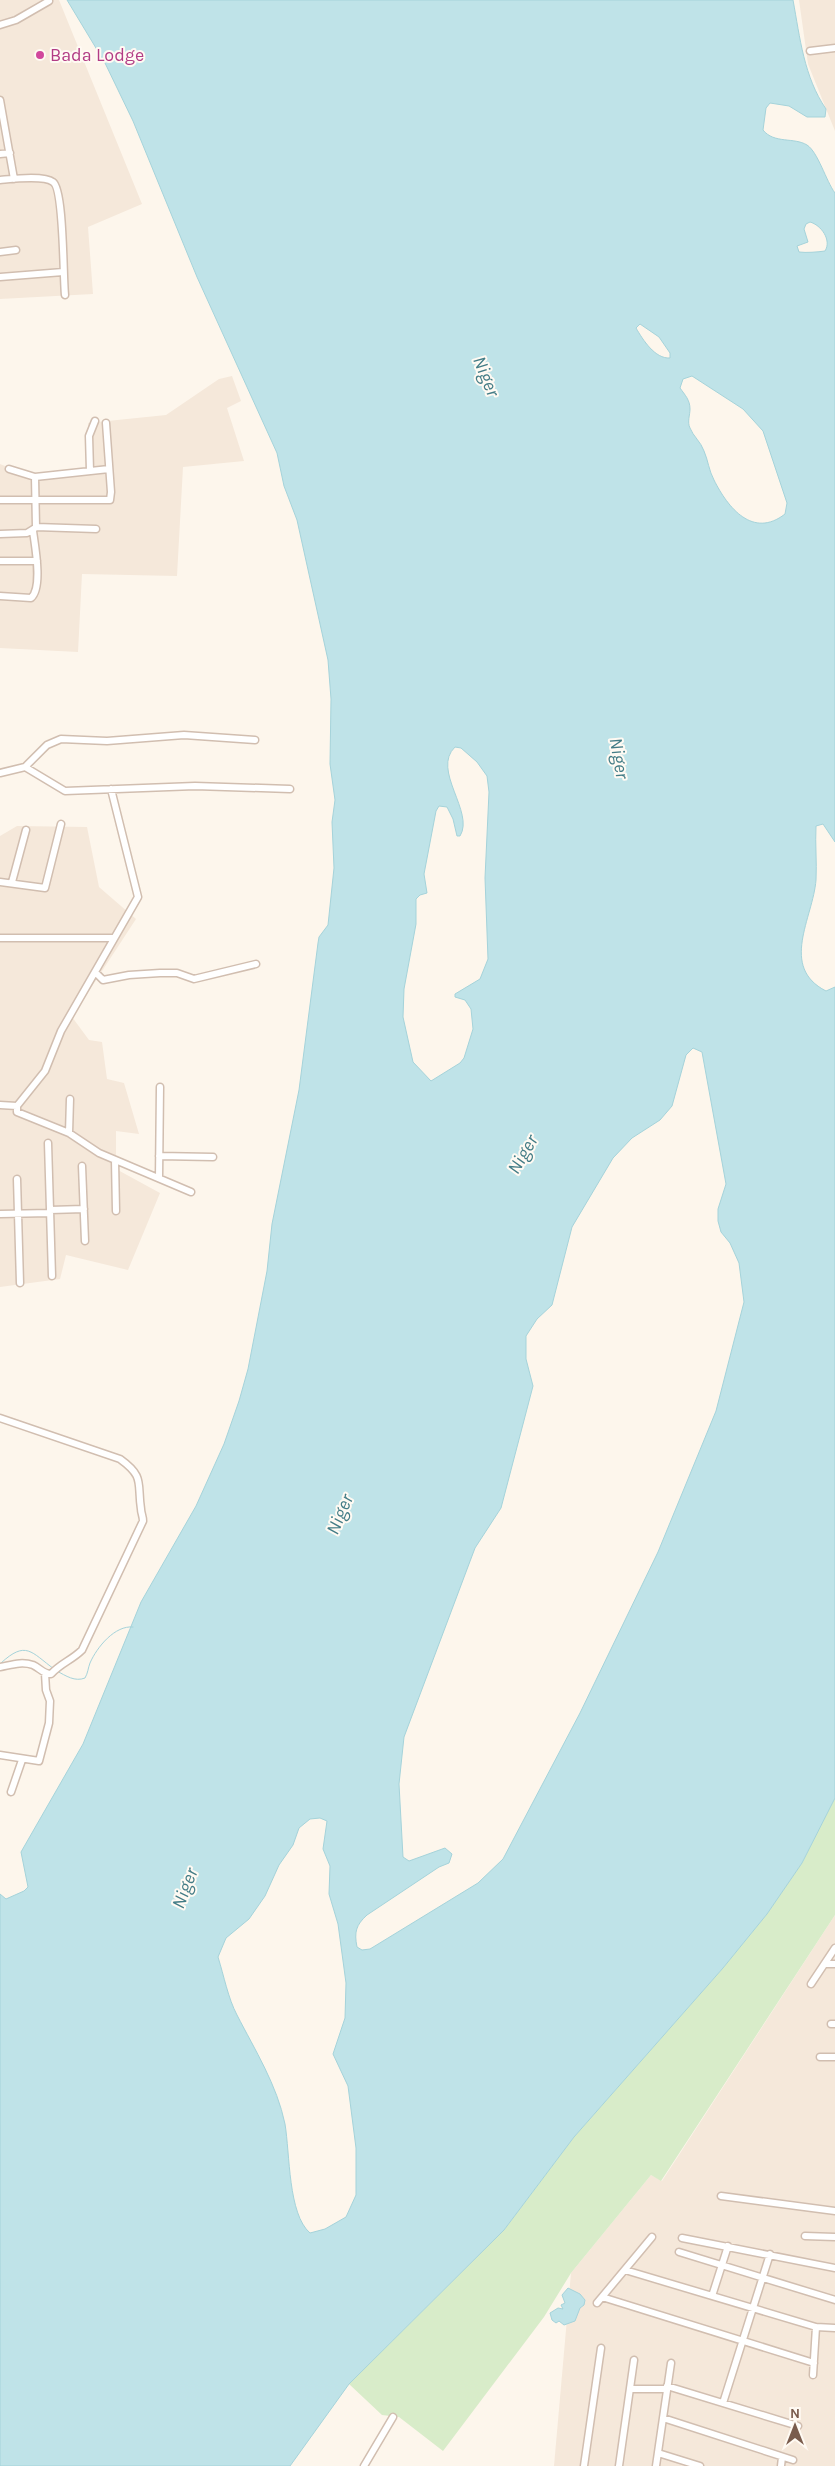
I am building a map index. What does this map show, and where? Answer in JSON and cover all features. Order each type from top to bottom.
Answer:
[{"type":"street","points":[[0,26],[16,20],[49,1]]},
{"type":"street","points":[[810,51],[835,48]]},
{"type":"street","points":[[0,100],[14,179]]},
{"type":"street","points":[[0,154],[10,154]]},
{"type":"street","points":[[0,180],[44,178],[55,182],[58,187],[62,214],[65,295]]},
{"type":"street","points":[[0,252],[16,250]]},
{"type":"street","points":[[0,277],[63,272]]},
{"type":"street","points":[[90,471],[89,436],[95,421]]},
{"type":"street","points":[[0,500],[110,500],[106,423]]},
{"type":"street","points":[[9,469],[35,478],[109,470]]},
{"type":"street","points":[[0,596],[33,597],[37,561],[34,529],[35,478]]},
{"type":"street","points":[[0,534],[34,529],[96,529]]},
{"type":"street","points":[[0,562],[37,561]]},
{"type":"street","points":[[0,773],[25,767],[47,745],[60,738],[107,741],[184,735],[256,740]]},
{"type":"street","points":[[25,767],[65,791],[195,786],[290,789]]},
{"type":"street","points":[[111,790],[138,897],[61,1031],[45,1071],[17,1106],[17,1112],[69,1133],[99,1153],[191,1192]]},
{"type":"street","points":[[0,882],[12,882],[15,885],[45,888],[61,824]]},
{"type":"street","points":[[12,882],[26,830]]},
{"type":"street","points":[[0,938],[114,938]]},
{"type":"street","points":[[95,972],[103,980],[129,975],[160,973],[177,973],[194,979],[256,964]]},
{"type":"street","points":[[159,1178],[160,1087]]},
{"type":"street","points":[[69,1133],[70,1098]]},
{"type":"street","points":[[0,1105],[17,1106]]},
{"type":"street","points":[[48,1143],[52,1276]]},
{"type":"street","points":[[159,1156],[213,1157]]},
{"type":"street","points":[[115,1160],[116,1212]]},
{"type":"street","points":[[82,1166],[85,1241]]},
{"type":"street","points":[[17,1179],[20,1283]]},
{"type":"street","points":[[0,1214],[84,1209]]},
{"type":"street","points":[[0,1418],[120,1459],[130,1466],[140,1481],[143,1521],[82,1650],[55,1669],[51,1674],[45,1673],[32,1665],[22,1663],[0,1667]]},
{"type":"street","points":[[0,1755],[39,1762],[45,1745],[50,1700],[46,1690],[45,1673]]},
{"type":"street","points":[[11,1792],[22,1760]]},
{"type":"street","points":[[811,1984],[835,1948]]},
{"type":"street","points":[[825,1964],[835,1964]]},
{"type":"street","points":[[820,2057],[835,2057]]},
{"type":"street","points":[[721,2196],[835,2211]]},
{"type":"street","points":[[652,2236],[600,2300],[814,2363]]},
{"type":"street","points":[[805,2236],[835,2237]]},
{"type":"street","points":[[682,2238],[835,2268]]},
{"type":"street","points":[[712,2296],[728,2246]]},
{"type":"street","points":[[679,2252],[835,2300]]},
{"type":"street","points":[[723,2403],[770,2254]]},
{"type":"street","points":[[625,2270],[816,2327],[835,2328]]},
{"type":"street","points":[[813,2375],[816,2327]]},
{"type":"street","points":[[584,2466],[601,2348]]},
{"type":"street","points":[[619,2466],[634,2360]]},
{"type":"street","points":[[656,2466],[671,2363]]},
{"type":"street","points":[[630,2389],[667,2387],[798,2426]]},
{"type":"street","points":[[364,2466],[394,2417]]},
{"type":"street","points":[[663,2418],[793,2460]]},
{"type":"street","points":[[658,2453],[700,2466]]},
{"type":"street","points":[[781,2466],[782,2457]]},
{"type":"shaded area","points":[[0,0],[59,0],[142,204],[88,227],[93,294],[0,299]]},
{"type":"shaded area","points":[[799,0],[835,0],[835,131],[808,64]]},
{"type":"shaded area","points":[[232,376],[241,401],[227,408],[244,461],[183,467],[177,576],[82,574],[78,652],[0,648],[0,464],[38,479],[94,470],[88,423],[166,415],[219,379]]},
{"type":"shaded area","points":[[17,826],[87,827],[99,887],[136,919],[72,1017],[89,1040],[102,1042],[107,1079],[124,1083],[139,1134],[116,1131],[116,1169],[160,1193],[128,1270],[66,1255],[60,1279],[0,1287],[0,836]]},
{"type":"shaded area","points":[[835,1915],[835,2466],[554,2466],[571,2273],[651,2175],[662,2181]]},
{"type":"green space","points":[[835,1798],[835,1915],[661,2181],[651,2175],[571,2273],[544,2317],[443,2451],[399,2417],[382,2415],[349,2384],[504,2230],[574,2137],[723,1968],[767,1914],[802,1863]]},
{"type":"water","name":"Niger","points":[[67,0],[793,0],[804,57],[813,84],[826,109],[825,117],[807,117],[789,106],[770,103],[766,108],[763,130],[778,139],[796,141],[807,145],[815,154],[835,193],[835,842],[823,824],[816,826],[816,880],[814,895],[805,925],[801,955],[804,969],[812,981],[826,991],[835,987],[835,1798],[802,1863],[767,1914],[723,1968],[574,2137],[504,2230],[349,2384],[290,2466],[0,2466],[0,1894],[6,1899],[24,1891],[28,1887],[21,1852],[83,1744],[141,1602],[196,1506],[224,1444],[239,1401],[248,1369],[267,1271],[272,1224],[299,1090],[318,943],[319,937],[328,925],[334,868],[332,822],[335,800],[330,764],[331,699],[328,660],[297,520],[284,486],[277,453],[197,277],[133,121],[105,63]],"holes":[[[810,222],[818,226],[824,233],[827,242],[825,251],[799,252],[797,246],[808,242],[804,229],[806,224]],[[640,324],[659,337],[670,353],[670,358],[654,352],[636,328]],[[692,376],[743,409],[763,431],[787,503],[785,514],[773,521],[752,522],[734,510],[726,501],[712,477],[703,448],[690,428],[689,403],[680,388],[683,379]],[[455,747],[461,748],[477,762],[487,776],[489,792],[485,878],[488,959],[480,979],[455,994],[455,997],[465,1000],[471,1009],[473,1029],[464,1058],[460,1063],[431,1081],[413,1062],[403,1017],[404,989],[416,924],[416,899],[420,895],[427,893],[424,874],[436,811],[439,806],[447,807],[453,819],[457,836],[460,836],[463,826],[459,803],[450,779],[449,756]],[[693,1048],[702,1052],[726,1184],[718,1209],[718,1221],[721,1232],[730,1243],[739,1263],[744,1302],[716,1411],[658,1552],[580,1713],[503,1859],[478,1883],[370,1949],[362,1950],[357,1947],[356,1937],[358,1926],[363,1919],[439,1867],[449,1863],[452,1854],[445,1848],[409,1861],[403,1857],[399,1784],[404,1737],[475,1548],[501,1508],[533,1386],[526,1359],[526,1336],[537,1319],[552,1305],[572,1227],[613,1158],[632,1138],[660,1120],[672,1106],[686,1055]],[[320,1818],[327,1821],[323,1849],[330,1866],[329,1894],[338,1924],[346,1983],[345,2018],[333,2054],[348,2086],[356,2148],[356,2195],[346,2217],[325,2229],[310,2233],[303,2224],[294,2198],[285,2124],[277,2095],[234,2008],[218,1957],[226,1938],[249,1919],[265,1896],[279,1865],[293,1845],[299,1828],[310,1819]]]},
{"type":"water","points":[[568,2288],[580,2294],[585,2300],[575,2321],[564,2325],[559,2321],[556,2323],[552,2320],[550,2313],[558,2308],[563,2309],[561,2305],[565,2303],[562,2295]]},
{"type":"waterway","points":[[57,1671],[74,1679],[85,1678],[93,1657],[107,1638],[126,1627],[133,1627]]},
{"type":"waterway","points":[[1,1663],[23,1650],[34,1654],[54,1669]]},
{"type":"place","name":"Bada Lodge","points":[[40,55]]}]
